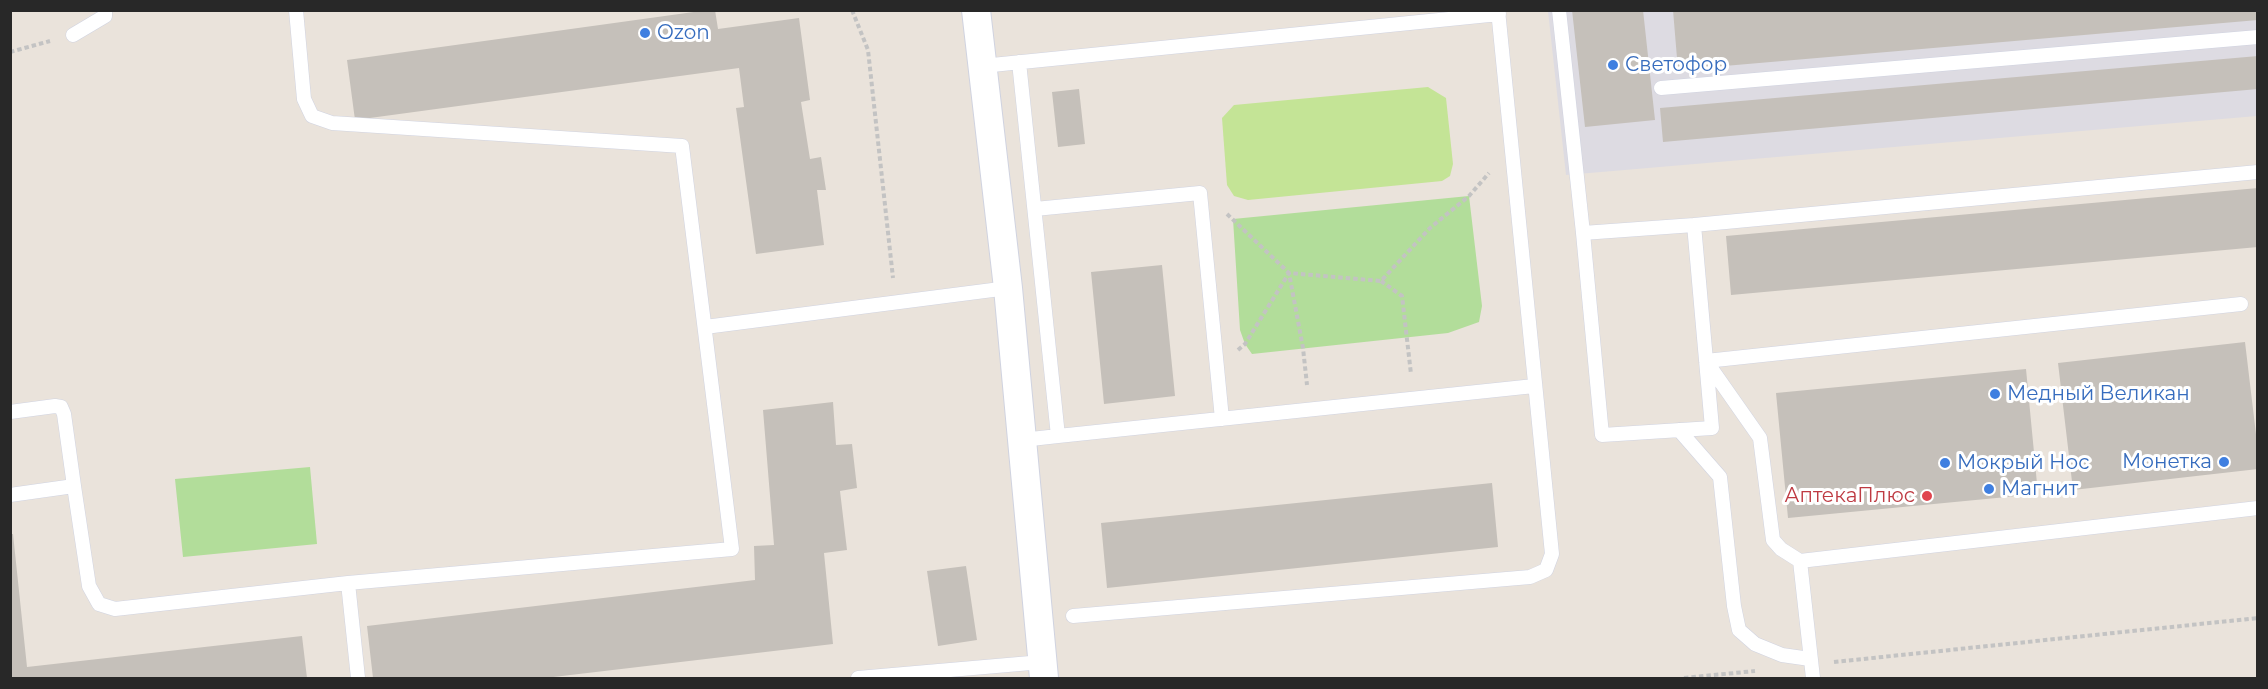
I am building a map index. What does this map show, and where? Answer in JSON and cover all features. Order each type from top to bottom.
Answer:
[{"type":"street","points":[[976,10],[1008,288],[1043,670]]},
{"type":"lane","points":[[73,35],[105,16],[105,10]]},
{"type":"lane","points":[[10,412],[61,407],[64,414],[88,586],[99,604],[115,609],[348,582],[732,549],[682,146],[332,123],[312,116],[304,99],[296,10]]},
{"type":"lane","points":[[1559,10],[1602,435],[1712,428],[1694,225]]},
{"type":"lane","points":[[982,66],[1498,12],[1552,554],[1546,570],[1530,578],[1073,616]]},
{"type":"lane","points":[[1661,88],[2258,37]]},
{"type":"lane","points":[[1019,62],[1058,436]]},
{"type":"lane","points":[[1583,233],[1694,225],[2258,172]]},
{"type":"lane","points":[[1035,209],[1200,193],[1222,419]]},
{"type":"lane","points":[[705,327],[1008,288]]},
{"type":"lane","points":[[1706,362],[2241,304]]},
{"type":"lane","points":[[1706,362],[1760,438],[1773,540],[1780,549],[1800,561],[2258,508]]},
{"type":"lane","points":[[1022,440],[1534,386]]},
{"type":"lane","points":[[1679,430],[1720,477],[1734,606],[1739,630],[1755,644],[1811,667],[1800,561]]},
{"type":"lane","points":[[10,495],[74,486]]},
{"type":"lane","points":[[348,582],[358,678]]},
{"type":"lane","points":[[858,678],[1043,670]]},
{"type":"path","points":[[852,10],[868,50],[896,303]]},
{"type":"path","points":[[10,52],[73,35]]},
{"type":"path","points":[[1381,281],[1430,228],[1469,196],[1511,147]]},
{"type":"path","points":[[1200,193],[1233,219],[1288,273],[1303,348],[1310,410]]},
{"type":"path","points":[[1288,273],[1381,281],[1402,296],[1414,399]]},
{"type":"path","points":[[1217,369],[1245,344],[1288,273]]},
{"type":"path","points":[[1684,678],[1811,667],[2258,618]]},
{"type":"shaded area","points":[[1548,11],[2257,11],[2257,116],[1566,175]]},
{"type":"green space","points":[[1428,87],[1446,98],[1453,164],[1450,176],[1442,181],[1248,200],[1234,196],[1227,185],[1222,118],[1234,105]]},
{"type":"green space","points":[[1469,196],[1482,306],[1479,322],[1448,333],[1252,354],[1245,344],[1240,330],[1233,219]]},
{"type":"green space","points":[[310,467],[317,544],[183,557],[175,479]]},
{"type":"building","points":[[715,10],[718,29],[799,18],[810,100],[801,102],[810,159],[821,157],[826,190],[817,190],[824,245],[756,254],[736,108],[744,107],[739,68],[355,120],[347,60]]},
{"type":"building","name":"Светофор","points":[[1572,10],[1643,10],[1655,120],[1585,127]]},
{"type":"building","points":[[1673,10],[2258,10],[2258,20],[1678,70]]},
{"type":"building","points":[[2258,56],[2258,89],[1663,142],[1660,108]]},
{"type":"building","points":[[1079,89],[1085,144],[1058,147],[1052,92]]},
{"type":"building","points":[[2258,188],[2258,247],[1731,295],[1726,236]]},
{"type":"building","points":[[1162,265],[1175,396],[1104,404],[1091,272]]},
{"type":"building","points":[[2245,342],[2258,451],[2258,469],[2073,490],[2058,363]]},
{"type":"building","points":[[2026,369],[2038,494],[1788,518],[1776,393]]},
{"type":"building","points":[[833,402],[836,445],[852,444],[857,488],[840,491],[847,550],[824,553],[833,644],[545,678],[373,678],[367,626],[755,580],[754,546],[774,545],[763,410]]},
{"type":"building","points":[[1492,483],[1498,547],[1107,588],[1101,523]]},
{"type":"building","points":[[10,534],[13,534],[27,667],[302,636],[307,678],[10,678]]},
{"type":"building","points":[[966,566],[977,640],[938,646],[927,571]]},
{"type":"place","name":"Ozon","points":[[645,33]]},
{"type":"place","name":"Светофор","points":[[1613,65]]},
{"type":"place","name":"Медный Великан","points":[[1995,394]]},
{"type":"place","name":"Монетка","points":[[2224,462]]},
{"type":"place","name":"Мокрый Нос","points":[[1945,463]]},
{"type":"place","name":"Магнит","points":[[1989,489]]},
{"type":"place","name":"АптекаПлюс","points":[[1927,496]]}]
